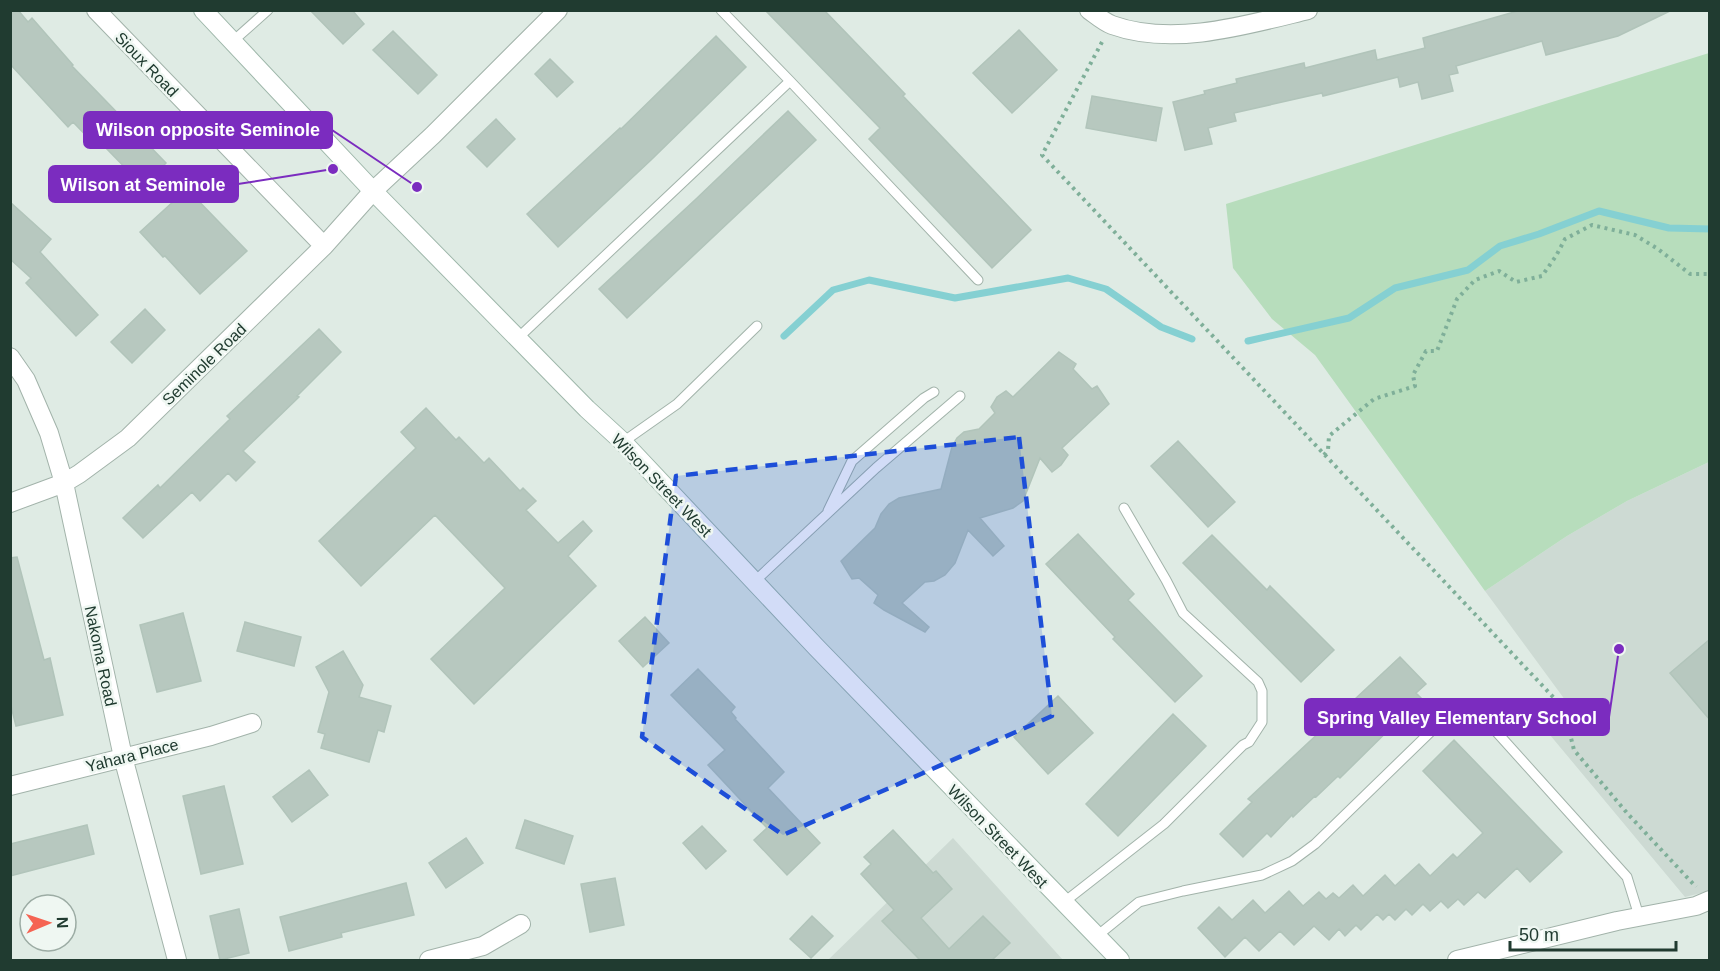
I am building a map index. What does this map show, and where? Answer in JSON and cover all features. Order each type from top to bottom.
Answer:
[{"type":"street","name":"Sioux Road","points":[[96,10],[324,246]]},
{"type":"street","name":"Wilson Street West","points":[[203,10],[373,191],[587,409],[623,442],[754,582],[1120,960]]},
{"type":"street","name":"Seminole Road","points":[[10,503],[64,483],[128,438],[324,246],[373,191],[433,135],[558,10]]},
{"type":"street","points":[[1089,10],[1111,25],[1149,34],[1201,33],[1308,10]]},
{"type":"street","name":"Nakoma Road","points":[[10,357],[26,380],[49,433],[64,483],[123,757],[177,960]]},
{"type":"street","name":"Yahara Place","points":[[10,786],[211,736],[252,723]]},
{"type":"street","points":[[1457,960],[1639,916],[1696,906],[1710,900]]},
{"type":"street","points":[[429,960],[483,946],[521,924]]},
{"type":"lane","points":[[232,42],[268,10]]},
{"type":"lane","points":[[722,10],[978,280]]},
{"type":"lane","points":[[518,338],[790,81]]},
{"type":"lane","points":[[623,442],[677,404],[757,327]]},
{"type":"lane","points":[[825,516],[852,461],[924,398],[934,392]]},
{"type":"lane","points":[[754,582],[876,468],[960,396]]},
{"type":"lane","points":[[1063,903],[1164,824],[1243,745],[1249,742],[1262,722],[1262,692],[1258,682],[1183,613],[1124,508]]},
{"type":"lane","points":[[1097,936],[1139,902],[1262,875],[1292,861],[1315,844],[1452,711],[1463,708],[1476,711],[1483,717],[1627,877],[1639,916]]},
{"type":"path","points":[[1111,25],[1042,155],[1572,717],[1570,734],[1574,750],[1690,882]]},
{"type":"path","points":[[1324,455],[1328,450],[1329,435],[1374,399],[1415,386],[1413,375],[1426,351],[1437,351],[1457,299],[1475,280],[1499,271],[1516,282],[1542,276],[1565,238],[1592,225],[1635,235],[1658,249],[1690,274],[1710,274]]},
{"type":"highlighted area","points":[[1019,437],[1052,716],[783,835],[642,737],[676,476]]},
{"type":"shaded area","points":[[1709,462],[1709,891],[1685,897],[1545,729],[1571,708],[1485,591],[1567,536],[1627,501]]},
{"type":"shaded area","points":[[953,838],[1063,960],[828,960]]},
{"type":"green space","points":[[1709,53],[1709,462],[1627,501],[1567,536],[1485,591],[1315,355],[1272,319],[1233,268],[1226,204]]},
{"type":"building","points":[[10,10],[18,10],[28,22],[32,18],[72,66],[166,163],[143,186],[102,144],[98,148],[73,122],[68,127],[10,64]]},
{"type":"building","points":[[310,10],[352,10],[364,24],[343,44]]},
{"type":"building","points":[[765,10],[824,10],[1031,230],[992,268],[869,139],[880,128]]},
{"type":"building","points":[[1521,10],[1672,10],[1618,36],[1546,55],[1542,41],[1456,66],[1458,73],[1449,75],[1453,91],[1422,99],[1418,82],[1400,87],[1398,77],[1323,96],[1322,93],[1234,113],[1236,121],[1208,128],[1212,144],[1185,150],[1173,102],[1237,83],[1236,79],[1304,63],[1305,68],[1375,50],[1377,60],[1425,48],[1423,38]]},
{"type":"building","points":[[1019,30],[1057,70],[1012,113],[973,73]]},
{"type":"building","points":[[393,31],[437,75],[418,94],[373,50]]},
{"type":"building","points":[[716,36],[746,67],[558,247],[527,214],[621,129]]},
{"type":"building","points":[[550,59],[573,82],[557,97],[535,74]]},
{"type":"building","points":[[1092,96],[1162,108],[1156,141],[1086,128]]},
{"type":"building","points":[[788,111],[816,140],[627,318],[599,289]]},
{"type":"building","points":[[496,119],[515,139],[487,167],[467,147]]},
{"type":"building","points":[[187,189],[247,251],[200,294],[140,232]]},
{"type":"building","points":[[10,202],[51,239],[40,252],[98,315],[76,336],[26,283],[31,278],[10,259]]},
{"type":"building","points":[[145,309],[165,330],[132,363],[111,342]]},
{"type":"building","points":[[319,329],[341,352],[297,396],[299,397],[243,451],[255,462],[236,481],[228,473],[200,501],[192,492],[143,538],[123,518],[158,485],[160,488],[230,419],[227,416]]},
{"type":"building","points":[[1059,352],[1076,364],[1073,369],[1092,389],[1097,386],[1109,404],[1062,448],[1068,455],[1061,465],[1052,472],[1040,458],[1023,501],[1013,508],[980,518],[1004,546],[993,556],[968,530],[955,563],[945,575],[934,581],[925,582],[902,603],[929,627],[925,632],[874,603],[878,595],[859,578],[852,579],[841,561],[875,528],[881,514],[889,504],[899,498],[941,489],[952,447],[957,438],[964,432],[979,429],[995,413],[991,407],[997,397],[1006,391],[1013,397]]},
{"type":"building","points":[[426,408],[456,440],[459,437],[484,463],[489,458],[520,491],[523,488],[536,501],[526,510],[558,543],[583,521],[592,531],[568,556],[596,586],[474,704],[431,659],[505,588],[435,515],[361,586],[319,541],[416,448],[401,432]]},
{"type":"building","points":[[1178,441],[1235,502],[1208,527],[1151,466]]},
{"type":"building","points":[[1078,534],[1134,594],[1128,600],[1202,676],[1175,702],[1113,639],[1115,637],[1046,564]]},
{"type":"building","points":[[1212,535],[1267,590],[1270,586],[1334,650],[1301,682],[1183,563]]},
{"type":"building","points":[[17,557],[44,660],[50,658],[63,715],[16,726],[10,702],[10,558]]},
{"type":"building","points":[[183,613],[201,681],[157,692],[140,625]]},
{"type":"building","points":[[645,617],[669,643],[643,667],[619,641]]},
{"type":"building","points":[[245,622],[301,637],[294,666],[237,651]]},
{"type":"building","points":[[1710,639],[1710,720],[1670,673]]},
{"type":"building","points":[[343,651],[363,685],[359,697],[391,706],[384,732],[378,730],[369,762],[321,748],[325,734],[318,732],[329,692],[316,667]]},
{"type":"building","points":[[1400,657],[1426,684],[1416,693],[1421,698],[1340,778],[1338,776],[1293,817],[1292,815],[1271,837],[1267,833],[1243,857],[1220,834],[1252,802],[1248,799]]},
{"type":"building","points":[[698,669],[735,707],[731,712],[735,719],[784,772],[768,788],[820,843],[787,875],[754,840],[767,828],[708,765],[725,750],[671,695]]},
{"type":"building","points":[[1058,696],[1093,733],[1048,774],[1014,737]]},
{"type":"building","points":[[1173,714],[1206,746],[1118,836],[1086,804]]},
{"type":"building","points":[[1454,740],[1562,852],[1530,882],[1517,868],[1485,898],[1478,892],[1464,905],[1458,899],[1448,908],[1441,901],[1430,911],[1423,904],[1412,915],[1406,909],[1395,920],[1389,914],[1383,920],[1377,914],[1361,930],[1356,925],[1345,936],[1339,929],[1329,940],[1314,926],[1294,945],[1280,931],[1259,951],[1245,937],[1225,957],[1198,928],[1219,907],[1232,920],[1253,900],[1265,913],[1289,891],[1303,906],[1319,892],[1326,899],[1333,893],[1339,898],[1353,885],[1363,896],[1385,875],[1395,886],[1419,864],[1430,876],[1453,854],[1457,858],[1483,833],[1423,771]]},
{"type":"building","points":[[309,770],[328,795],[292,822],[273,797]]},
{"type":"building","points":[[224,786],[243,864],[201,874],[183,796]]},
{"type":"building","points":[[525,820],[573,836],[564,864],[516,848]]},
{"type":"building","points":[[87,825],[94,854],[10,876],[10,844]]},
{"type":"building","points":[[702,826],[726,851],[706,869],[683,843]]},
{"type":"building","points":[[893,830],[933,873],[936,871],[952,889],[921,918],[949,949],[983,916],[1010,943],[992,960],[920,960],[882,921],[894,910],[861,874],[871,864],[864,857]]},
{"type":"building","points":[[466,838],[483,863],[446,888],[429,863]]},
{"type":"building","points":[[615,878],[624,925],[590,932],[581,884]]},
{"type":"building","points":[[406,883],[414,915],[341,933],[342,937],[289,951],[280,917]]},
{"type":"building","points":[[239,909],[249,953],[220,960],[210,916]]},
{"type":"building","points":[[812,916],[833,936],[811,958],[790,939]]},
{"type":"waterway","points":[[1248,341],[1349,318],[1395,288],[1468,270],[1500,246],[1599,211],[1669,228],[1710,229]]},
{"type":"waterway","points":[[784,336],[833,290],[869,280],[955,298],[1068,278],[1106,289],[1161,327],[1192,339]]},
{"type":"place","name":"Wilson at Seminole","points":[[333,169]]},
{"type":"place","name":"Wilson opposite Seminole","points":[[417,187]]},
{"type":"place","name":"Spring Valley Elementary School","points":[[1619,649]]}]
